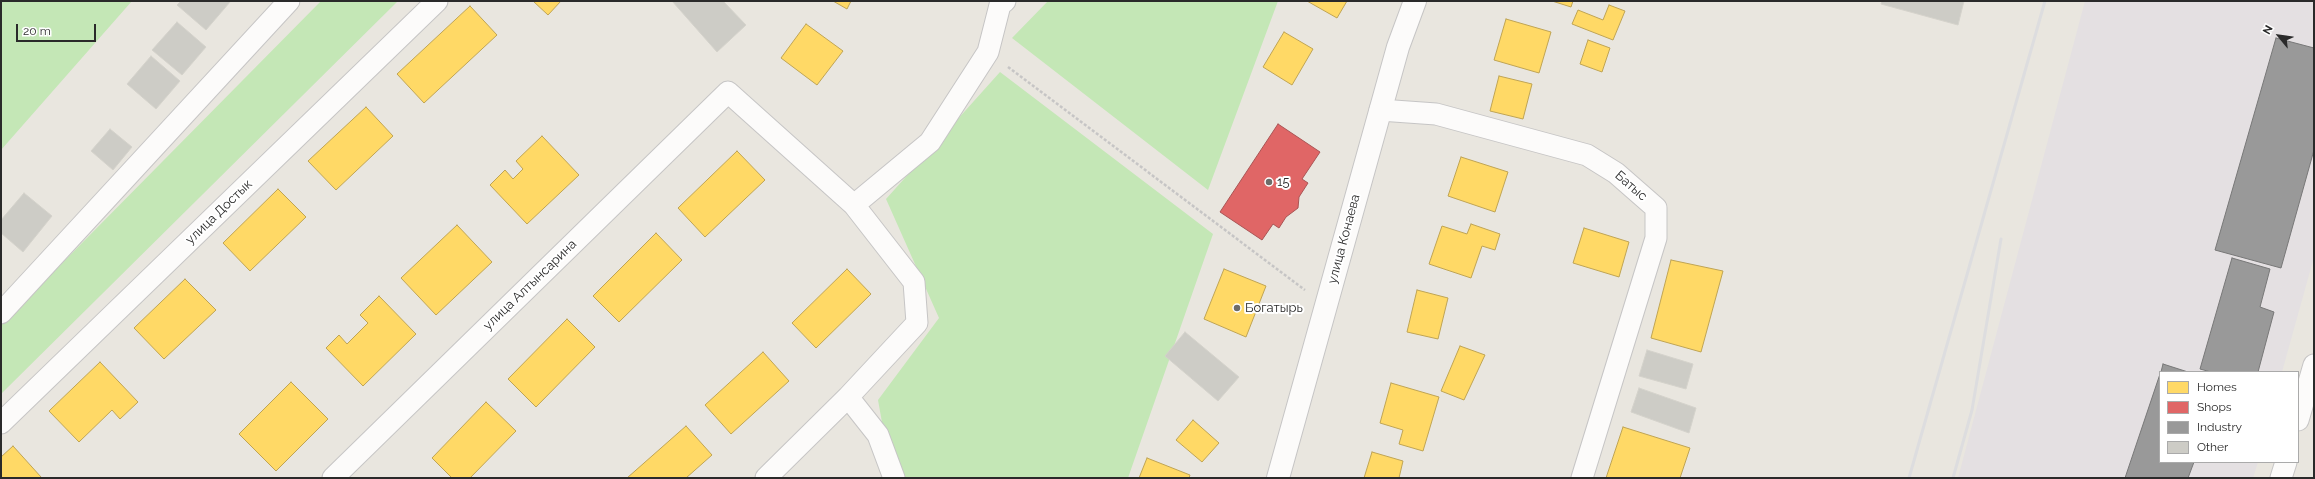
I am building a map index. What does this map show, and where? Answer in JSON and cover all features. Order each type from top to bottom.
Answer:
[{"type":"main road","name":"улица Конаева","points":[[1278,478],[1398,47],[1415,1]]},
{"type":"street","points":[[1,313],[289,1]]},
{"type":"street","name":"улица Достык","points":[[1,423],[437,1]]},
{"type":"street","points":[[766,478],[848,397],[918,323],[914,282],[854,205],[930,142],[988,52],[999,2]]},
{"type":"street","name":"улица Алтынсарина","points":[[333,478],[728,92],[854,205]]},
{"type":"street","name":"Батыс","points":[[1380,110],[1436,114],[1587,155],[1616,173],[1656,208],[1656,238],[1582,478]]},
{"type":"street","points":[[2299,417],[2314,365]]},
{"type":"street","points":[[848,397],[878,435],[894,478]]},
{"type":"street","points":[[2281,478],[2286,463]]},
{"type":"path","points":[[988,52],[1326,305]]},
{"type":"shaded area","points":[[2085,1],[2314,1],[2314,257],[2282,371],[2159,371],[2159,463],[2258,463],[2253,478],[1958,478]]},
{"type":"green space","points":[[1,1],[132,1],[1,150]]},
{"type":"green space","points":[[321,1],[398,1],[1,394],[1,325]]},
{"type":"green space","points":[[1048,1],[1278,1],[1208,190],[1012,38]]},
{"type":"green space","points":[[1000,72],[1213,234],[1128,478],[892,478],[878,400],[939,318],[886,199]]},
{"type":"building: Homes","points":[[533,1],[561,1],[548,15]]},
{"type":"building: Homes","points":[[833,1],[851,1],[847,9]]},
{"type":"building: Homes","points":[[1307,1],[1347,1],[1337,18]]},
{"type":"building: Homes","points":[[1552,1],[1573,1],[1571,7]]},
{"type":"building: Homes","points":[[1609,5],[1625,11],[1613,40],[1572,24],[1578,10],[1603,20]]},
{"type":"building: Homes","points":[[470,6],[497,35],[424,103],[397,74]]},
{"type":"building: Homes","points":[[1506,19],[1551,32],[1539,73],[1494,60]]},
{"type":"building: Homes","points":[[806,24],[843,51],[817,85],[781,58]]},
{"type":"building: Homes","points":[[1284,32],[1313,49],[1292,85],[1263,67]]},
{"type":"building: Homes","points":[[1588,40],[1610,48],[1602,72],[1580,64]]},
{"type":"building: Homes","points":[[1499,76],[1532,84],[1523,119],[1490,111]]},
{"type":"building: Homes","points":[[366,107],[393,136],[336,190],[308,161]]},
{"type":"building: Homes","points":[[542,136],[579,175],[527,224],[490,185],[505,170],[513,179],[523,169],[516,161]]},
{"type":"building: Homes","points":[[737,151],[765,180],[705,237],[678,208]]},
{"type":"building: Homes","points":[[1461,157],[1508,172],[1495,212],[1448,196]]},
{"type":"building: Homes","points":[[278,189],[306,217],[250,271],[223,243]]},
{"type":"building: Homes","points":[[1471,224],[1500,234],[1495,250],[1482,246],[1471,278],[1429,264],[1442,226],[1467,234]]},
{"type":"building: Homes","points":[[457,225],[492,262],[436,315],[401,278]]},
{"type":"building: Homes","points":[[1584,228],[1629,242],[1619,277],[1573,263]]},
{"type":"building: Homes","points":[[656,233],[682,260],[619,322],[593,296]]},
{"type":"building: Homes","points":[[1671,260],[1723,271],[1701,352],[1651,338]]},
{"type":"building: Homes","points":[[847,269],[871,294],[816,348],[792,323]]},
{"type":"building: Homes","points":[[1224,269],[1266,286],[1246,337],[1204,319]]},
{"type":"building: Homes","points":[[185,279],[216,310],[164,359],[134,328]]},
{"type":"building: Homes","points":[[1417,290],[1448,298],[1438,339],[1407,332]]},
{"type":"building: Homes","points":[[379,296],[416,334],[363,386],[326,348],[339,335],[347,344],[368,323],[360,315]]},
{"type":"building: Homes","points":[[567,319],[595,347],[536,407],[508,379]]},
{"type":"building: Homes","points":[[1460,346],[1485,355],[1464,400],[1441,391]]},
{"type":"building: Homes","points":[[763,352],[789,381],[731,434],[705,405]]},
{"type":"building: Homes","points":[[100,362],[138,402],[120,419],[112,410],[79,442],[49,411]]},
{"type":"building: Homes","points":[[291,382],[328,419],[276,471],[239,434]]},
{"type":"building: Homes","points":[[1391,383],[1439,397],[1423,451],[1399,444],[1403,430],[1380,423]]},
{"type":"building: Homes","points":[[486,402],[516,431],[470,478],[452,478],[432,458]]},
{"type":"building: Homes","points":[[1193,420],[1219,443],[1202,462],[1176,440]]},
{"type":"building: Homes","points":[[686,426],[712,455],[686,478],[627,478]]},
{"type":"building: Homes","points":[[1623,427],[1690,448],[1680,478],[1606,478]]},
{"type":"building: Homes","points":[[13,446],[41,477],[40,478],[1,478],[1,457]]},
{"type":"building: Homes","points":[[1372,452],[1403,461],[1399,478],[1364,478]]},
{"type":"building: Homes","points":[[1147,458],[1190,475],[1189,478],[1139,478]]},
{"type":"building: Shops","points":[[1278,124],[1320,152],[1302,179],[1308,183],[1299,197],[1298,208],[1286,217],[1279,228],[1273,224],[1262,240],[1220,212]]},
{"type":"building: Industry","points":[[2276,38],[2314,48],[2314,150],[2281,268],[2215,250]]},
{"type":"building: Industry","points":[[2232,258],[2270,269],[2260,307],[2274,312],[2258,371],[2207,371],[2200,369]]},
{"type":"building: Industry","points":[[2163,364],[2185,371],[2161,371]]},
{"type":"building: Industry","points":[[2159,377],[2159,463],[2194,463],[2188,478],[2125,478]]},
{"type":"building: Other","points":[[181,1],[230,2],[206,30],[177,5]]},
{"type":"building: Other","points":[[672,1],[723,1],[746,25],[717,52]]},
{"type":"building: Other","points":[[1882,1],[1964,1],[1958,25],[1881,4]]},
{"type":"building: Other","points":[[177,22],[206,47],[182,75],[152,50]]},
{"type":"building: Other","points":[[151,56],[180,81],[156,109],[127,84]]},
{"type":"building: Other","points":[[110,129],[132,147],[113,170],[91,151]]},
{"type":"building: Other","points":[[24,193],[52,216],[23,252],[1,233],[1,220]]},
{"type":"building: Other","points":[[1185,332],[1239,377],[1218,401],[1165,356]]},
{"type":"building: Other","points":[[1647,350],[1693,364],[1686,389],[1639,376]]},
{"type":"building: Other","points":[[1639,388],[1696,408],[1689,433],[1631,412]]},
{"type":"railway","points":[[1909,478],[2045,1]]},
{"type":"railway","points":[[1953,478],[1972,410],[2001,239]]},
{"type":"place","name":"15","points":[[1269,182]]},
{"type":"place","name":"Богатырь","points":[[1237,308]]}]
